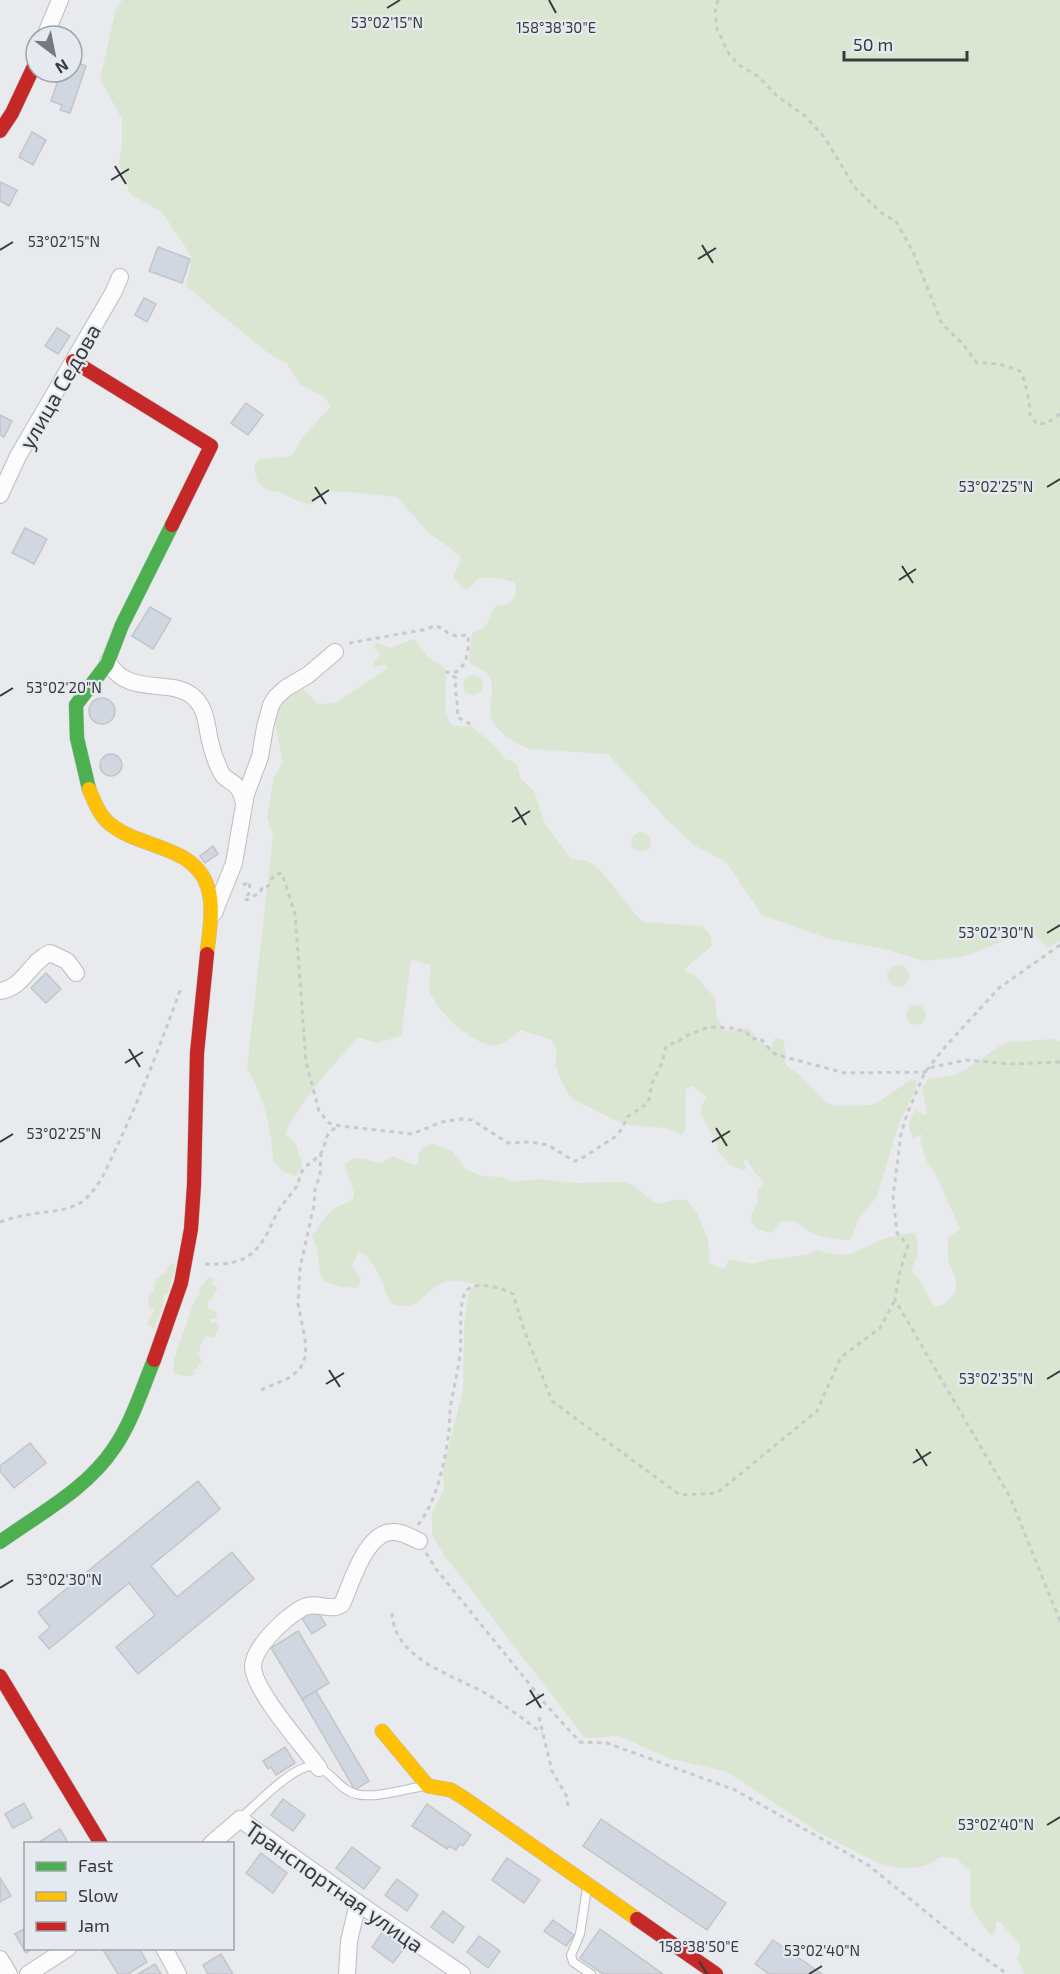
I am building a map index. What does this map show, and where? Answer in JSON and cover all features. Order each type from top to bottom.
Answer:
[{"type":"street","points":[[50,24],[60,0]]},
{"type":"street","points":[[0,132],[26,84]]},
{"type":"street","name":"улица Седова","points":[[0,495],[18,456],[120,277]]},
{"type":"street","points":[[0,1542],[81,1483],[111,1453],[126,1426],[167,1324],[184,1268],[191,1233],[196,1074],[211,898],[205,880],[196,866],[180,854],[147,844],[122,833],[100,813],[87,785],[77,738],[75,709],[108,662],[122,625],[211,446],[73,361]]},
{"type":"street","points":[[208,938],[218,902],[234,863],[244,803],[260,757],[266,720],[273,701],[286,688],[308,675],[335,652]]},
{"type":"street","points":[[108,662],[121,677],[150,686],[181,690],[198,701],[206,715],[210,742],[219,770],[226,779],[238,784],[242,790],[244,803]]},
{"type":"street","points":[[0,991],[17,984],[42,957],[50,952],[67,961],[76,973]]},
{"type":"street","points":[[319,1768],[277,1713],[257,1681],[253,1668],[257,1653],[277,1629],[301,1609],[312,1604],[333,1608],[342,1604],[361,1560],[370,1546],[383,1534],[398,1532],[419,1541]]},
{"type":"street","points":[[0,1676],[100,1842]]},
{"type":"street","points":[[382,1731],[428,1785],[451,1790],[464,1798],[716,1974]]},
{"type":"street","name":"Транспортная улица","points":[[213,1842],[240,1819],[462,1974]]},
{"type":"street","points":[[347,1974],[349,1941],[358,1903]]},
{"type":"street","points":[[28,1974],[65,1950]]},
{"type":"street","points":[[165,1950],[178,1974]]},
{"type":"street","points":[[0,1959],[9,1974]]},
{"type":"lane","points":[[240,1819],[298,1770],[312,1766],[319,1768],[344,1788],[358,1795],[371,1795],[428,1785]]},
{"type":"lane","points":[[588,1884],[580,1934],[571,1955],[573,1962],[591,1974]]},
{"type":"path","points":[[718,0],[715,12],[717,30],[729,54],[739,64],[759,77],[786,103],[805,116],[825,138],[855,188],[884,215],[896,221],[916,260],[942,324],[962,343],[977,363],[992,362],[1021,372],[1031,407],[1030,415],[1037,424],[1047,423],[1060,414]]},
{"type":"path","points":[[335,652],[350,642],[428,629],[433,626],[456,636],[468,635],[467,654],[462,666],[456,672],[447,672],[456,678],[454,693],[459,710],[458,718],[474,726]]},
{"type":"path","points":[[239,882],[240,886],[250,882],[249,894],[245,899],[247,900],[269,885],[274,875],[282,873],[295,914],[306,1062],[319,1111],[329,1122],[338,1126],[412,1134],[442,1122],[472,1120],[508,1143],[530,1142],[548,1145],[576,1161],[615,1137],[622,1129],[627,1117],[648,1103],[652,1083],[662,1063],[666,1046],[708,1027],[722,1029],[728,1027],[746,1032],[752,1039],[760,1038],[777,1055],[834,1071],[925,1072],[933,1067],[964,1060],[1010,1064],[1060,1062]]},
{"type":"path","points":[[1007,1974],[968,1946],[868,1865],[735,1790],[607,1743],[580,1742],[548,1707],[436,1569],[419,1541],[417,1532],[434,1498],[445,1451],[460,1354],[462,1302],[467,1290],[472,1287],[501,1288],[513,1294],[524,1330],[552,1401],[680,1495],[717,1493],[817,1411],[841,1357],[880,1328],[895,1300],[899,1275],[908,1245],[897,1233],[893,1203],[899,1151],[907,1114],[925,1072],[952,1038],[999,988],[1060,945]]},
{"type":"path","points":[[0,1222],[70,1208],[83,1201],[94,1188],[102,1177],[132,1115],[183,982]]},
{"type":"path","points":[[261,1390],[291,1377],[302,1367],[306,1355],[299,1309],[300,1268],[320,1175],[321,1153],[327,1134],[338,1126]]},
{"type":"path","points":[[201,1263],[221,1265],[246,1259],[253,1253],[266,1236],[292,1190],[298,1185],[302,1171],[321,1153]]},
{"type":"path","points":[[895,1300],[1010,1497],[1060,1621]]},
{"type":"path","points":[[392,1613],[395,1632],[410,1650],[433,1666],[506,1706],[542,1733]]},
{"type":"path","points":[[539,1717],[552,1771],[566,1795],[568,1806]]},
{"type":"green space","points":[[122,0],[1060,0],[1060,941],[1047,948],[1031,930],[963,957],[926,961],[880,948],[829,939],[762,915],[726,862],[694,845],[670,823],[608,754],[531,749],[512,741],[497,728],[490,712],[492,690],[488,675],[469,662],[472,633],[487,624],[496,606],[506,604],[513,599],[516,592],[514,582],[497,578],[482,578],[469,589],[463,588],[454,579],[460,556],[427,531],[397,497],[329,491],[323,493],[311,505],[280,492],[266,490],[258,483],[254,467],[259,459],[286,457],[293,454],[302,438],[330,407],[326,398],[301,385],[287,364],[268,353],[186,286],[192,257],[162,212],[130,194],[119,163],[122,119],[100,79],[116,9]]},
{"type":"green space","points":[[415,639],[428,657],[445,668],[445,707],[449,721],[453,726],[471,726],[496,747],[506,760],[517,765],[521,779],[534,791],[545,824],[571,859],[586,860],[599,869],[642,922],[702,926],[710,935],[712,946],[684,972],[694,974],[715,998],[717,1018],[725,1031],[748,1028],[755,1034],[756,1040],[771,1048],[775,1038],[784,1040],[786,1066],[833,1106],[871,1105],[912,1079],[917,1081],[916,1089],[899,1123],[877,1197],[860,1216],[850,1240],[818,1235],[790,1221],[779,1222],[775,1230],[770,1233],[757,1229],[751,1220],[752,1212],[757,1204],[757,1192],[764,1182],[746,1158],[743,1162],[745,1170],[731,1166],[718,1151],[716,1141],[701,1115],[701,1108],[706,1097],[692,1086],[686,1089],[685,1130],[682,1135],[665,1128],[630,1125],[612,1119],[571,1098],[561,1081],[555,1064],[557,1052],[552,1040],[520,1030],[497,1045],[488,1044],[467,1034],[448,1018],[434,1000],[429,989],[431,965],[411,960],[401,1036],[377,1043],[358,1037],[309,1095],[285,1134],[296,1143],[302,1166],[296,1176],[283,1171],[273,1162],[266,1114],[247,1068],[273,835],[267,818],[274,777],[283,762],[275,722],[277,698],[302,687],[318,705],[337,702],[387,669],[386,664],[374,667],[373,663],[381,654],[374,647],[375,644],[379,643],[389,648]]},
{"type":"green space","points":[[473,675],[480,678],[483,685],[480,692],[473,695],[466,692],[463,685],[466,678]]},
{"type":"green space","points":[[641,832],[648,835],[651,842],[648,849],[641,852],[634,849],[631,842],[634,835]]},
{"type":"green space","points":[[898,965],[906,968],[909,976],[906,984],[898,987],[890,984],[887,976],[890,968]]},
{"type":"green space","points":[[912,1005],[920,1005],[926,1011],[926,1019],[920,1025],[912,1025],[906,1019],[906,1011]]},
{"type":"green space","points":[[1052,1039],[1060,1041],[1060,1974],[1024,1974],[1017,1958],[1021,1948],[1015,1939],[1000,1922],[996,1922],[995,1933],[992,1936],[977,1917],[970,1905],[971,1872],[956,1858],[940,1857],[920,1867],[898,1868],[878,1863],[820,1833],[727,1772],[668,1758],[619,1736],[585,1738],[444,1555],[432,1535],[432,1513],[444,1489],[443,1469],[463,1390],[464,1326],[469,1292],[474,1287],[473,1283],[449,1281],[433,1288],[416,1303],[401,1306],[390,1303],[375,1267],[359,1251],[352,1266],[361,1279],[357,1288],[325,1282],[320,1273],[318,1251],[312,1236],[332,1211],[348,1203],[354,1197],[345,1165],[349,1161],[362,1159],[381,1163],[393,1156],[414,1165],[418,1162],[421,1150],[433,1144],[452,1151],[465,1169],[482,1176],[503,1177],[511,1182],[538,1179],[575,1183],[625,1182],[635,1186],[659,1204],[679,1199],[688,1201],[696,1211],[708,1239],[708,1261],[712,1265],[725,1269],[729,1259],[753,1264],[807,1255],[817,1250],[846,1255],[887,1238],[912,1233],[915,1234],[918,1249],[911,1271],[917,1276],[934,1306],[939,1306],[953,1296],[956,1290],[956,1281],[948,1258],[948,1238],[960,1229],[935,1173],[927,1162],[920,1141],[922,1134],[913,1138],[910,1131],[910,1120],[913,1113],[916,1110],[923,1115],[927,1113],[922,1088],[929,1078],[960,1073],[1009,1042]]},
{"type":"green space","points":[[171,1263],[176,1265],[167,1295],[164,1294],[163,1305],[154,1329],[147,1323],[154,1311],[153,1308],[149,1308],[148,1299],[156,1279],[166,1272]]},
{"type":"green space","points":[[209,1277],[214,1279],[213,1286],[218,1287],[213,1298],[207,1301],[209,1309],[217,1312],[216,1319],[211,1319],[210,1323],[216,1322],[219,1327],[214,1338],[207,1336],[203,1339],[198,1354],[202,1363],[194,1369],[194,1375],[174,1374],[174,1359],[195,1299],[201,1293],[199,1289]]},
{"type":"building","points":[[57,84],[80,84],[70,113],[60,110],[62,105],[51,101]]},
{"type":"building","points":[[32,132],[46,140],[33,165],[19,157]]},
{"type":"building","points":[[0,182],[17,190],[9,206],[0,201]]},
{"type":"building","points":[[158,247],[190,259],[182,283],[149,271]]},
{"type":"building","points":[[144,298],[156,304],[147,322],[135,315]]},
{"type":"building","points":[[57,328],[70,336],[58,354],[45,346]]},
{"type":"building","points":[[246,403],[263,415],[248,435],[231,423]]},
{"type":"building","points":[[0,415],[12,421],[4,437],[0,435]]},
{"type":"building","points":[[25,528],[47,539],[34,564],[12,553]]},
{"type":"building","points":[[150,607],[171,619],[153,649],[132,636]]},
{"type":"building","points":[[102,698],[111,702],[115,711],[111,720],[102,724],[93,720],[89,711],[93,702]]},
{"type":"building","points":[[107,754],[115,754],[122,761],[122,769],[115,776],[107,776],[100,769],[100,761]]},
{"type":"building","points":[[213,846],[218,854],[205,863],[200,856]]},
{"type":"building","points":[[46,973],[61,989],[46,1003],[31,988]]},
{"type":"building","points":[[30,1443],[46,1463],[14,1488],[0,1471],[0,1466]]},
{"type":"building","points":[[198,1481],[220,1509],[151,1566],[177,1597],[232,1552],[254,1579],[138,1674],[116,1647],[155,1615],[129,1583],[49,1649],[39,1637],[50,1627],[38,1612]]},
{"type":"building","points":[[315,1608],[326,1625],[312,1634],[301,1617]]},
{"type":"building","points":[[298,1631],[329,1683],[302,1699],[271,1648]]},
{"type":"building","points":[[316,1691],[369,1781],[355,1790],[302,1699]]},
{"type":"building","points":[[285,1747],[295,1763],[276,1775],[263,1761]]},
{"type":"building","points":[[283,1799],[305,1815],[293,1831],[271,1815]]},
{"type":"building","points":[[24,1803],[32,1818],[13,1828],[5,1814]]},
{"type":"building","points":[[427,1804],[471,1835],[463,1846],[460,1844],[456,1850],[449,1846],[447,1849],[412,1826]]},
{"type":"building","points":[[601,1819],[726,1903],[707,1930],[583,1846]]},
{"type":"building","points":[[60,1829],[68,1842],[39,1842]]},
{"type":"building","points":[[352,1847],[380,1868],[364,1889],[336,1868]]},
{"type":"building","points":[[261,1853],[287,1873],[273,1893],[246,1873]]},
{"type":"building","points":[[507,1858],[540,1880],[524,1903],[492,1880]]},
{"type":"building","points":[[0,1878],[11,1896],[0,1902]]},
{"type":"building","points":[[397,1879],[418,1895],[407,1911],[385,1895]]},
{"type":"building","points":[[443,1911],[464,1927],[453,1943],[431,1927]]},
{"type":"building","points":[[553,1920],[574,1935],[566,1946],[544,1931]]},
{"type":"building","points":[[24,1929],[24,1950],[15,1934]]},
{"type":"building","points":[[600,1929],[663,1974],[603,1974],[580,1958]]},
{"type":"building","points":[[383,1931],[405,1947],[393,1963],[372,1947]]},
{"type":"building","points":[[479,1936],[500,1951],[488,1968],[467,1952]]},
{"type":"building","points":[[773,1940],[822,1974],[769,1974],[755,1964]]},
{"type":"building","points":[[103,1950],[140,1950],[147,1962],[128,1974],[118,1974]]},
{"type":"building","points":[[221,1954],[233,1974],[208,1974],[203,1965]]},
{"type":"building","points":[[155,1964],[161,1974],[138,1974]]},
{"type":"traffic: fast","points":[[89,789],[77,738],[76,705],[107,664],[122,625],[172,525]]},
{"type":"traffic: fast","points":[[0,1542],[62,1500],[103,1463],[126,1427],[154,1360]]},
{"type":"traffic: slow","points":[[89,789],[100,812],[110,824],[137,839],[179,855],[201,874],[208,888],[211,904],[207,954]]},
{"type":"traffic: slow","points":[[382,1731],[428,1786],[451,1790],[464,1798],[637,1919]]},
{"type":"traffic: jam","points":[[0,131],[12,113],[26,84]]},
{"type":"traffic: jam","points":[[73,361],[211,446],[172,525]]},
{"type":"traffic: jam","points":[[154,1360],[181,1283],[191,1229],[197,1053],[207,954]]},
{"type":"traffic: jam","points":[[0,1676],[100,1842]]},
{"type":"traffic: jam","points":[[637,1919],[716,1974]]}]
